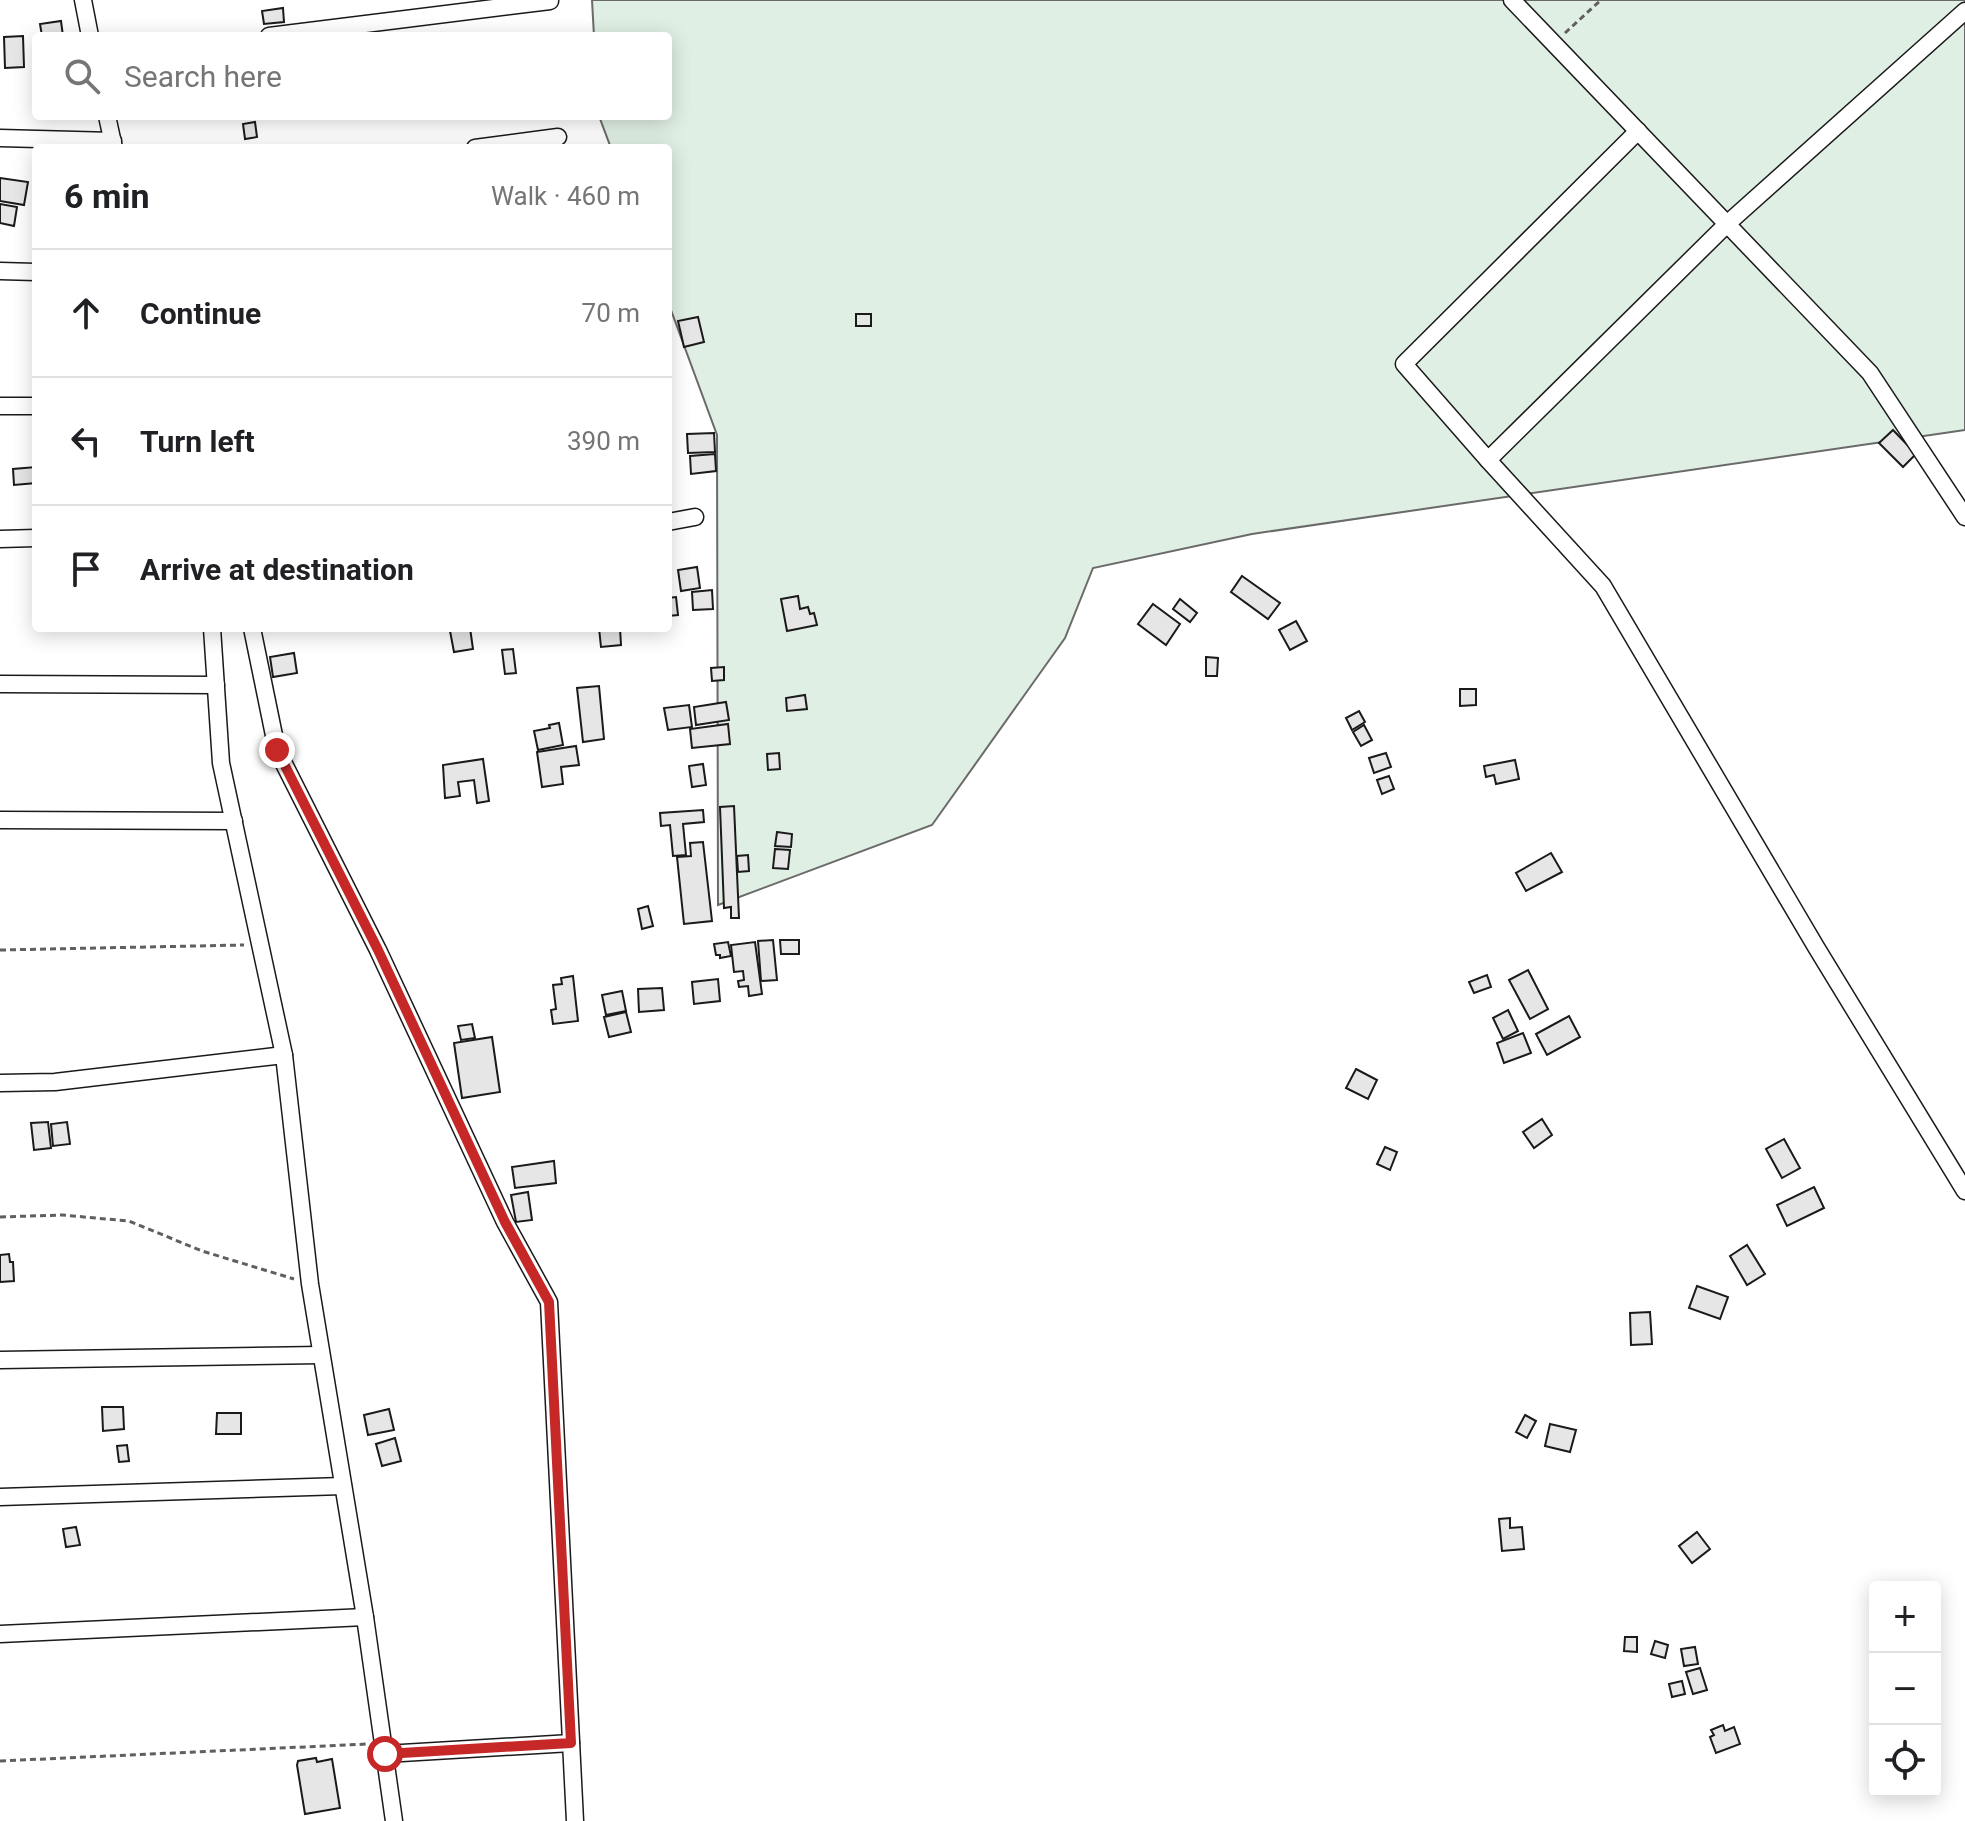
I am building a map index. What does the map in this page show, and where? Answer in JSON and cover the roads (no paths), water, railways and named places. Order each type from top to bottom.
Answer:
[{"type":"street","points":[[83,0],[89,32]]},
{"type":"street","points":[[1512,0],[1870,373],[1965,517]]},
{"type":"street","points":[[301,32],[550,1]]},
{"type":"street","points":[[1488,460],[1728,223],[1965,11]]},
{"type":"street","points":[[0,138],[113,144],[108,120]]},
{"type":"street","points":[[1638,131],[1404,364],[1603,586],[1816,947],[1965,1191]]},
{"type":"street","points":[[505,144],[558,137]]},
{"type":"street","points":[[0,271],[32,272]]},
{"type":"street","points":[[0,406],[32,406]]},
{"type":"street","points":[[672,521],[695,517]]},
{"type":"street","points":[[0,539],[32,538]]},
{"type":"street","points":[[212,632],[221,763],[284,1055],[310,1284],[365,1617],[394,1821]]},
{"type":"street","points":[[253,632],[277,750],[378,950],[505,1222],[549,1302],[575,1821]]},
{"type":"street","points":[[0,684],[216,685]]},
{"type":"street","points":[[0,820],[234,821]]},
{"type":"street","points":[[0,1083],[55,1082],[284,1055]]},
{"type":"street","points":[[0,1360],[321,1355]]},
{"type":"street","points":[[0,1497],[343,1486]]},
{"type":"street","points":[[0,1634],[365,1617]]},
{"type":"street","points":[[384,1749],[571,1743]]}]
